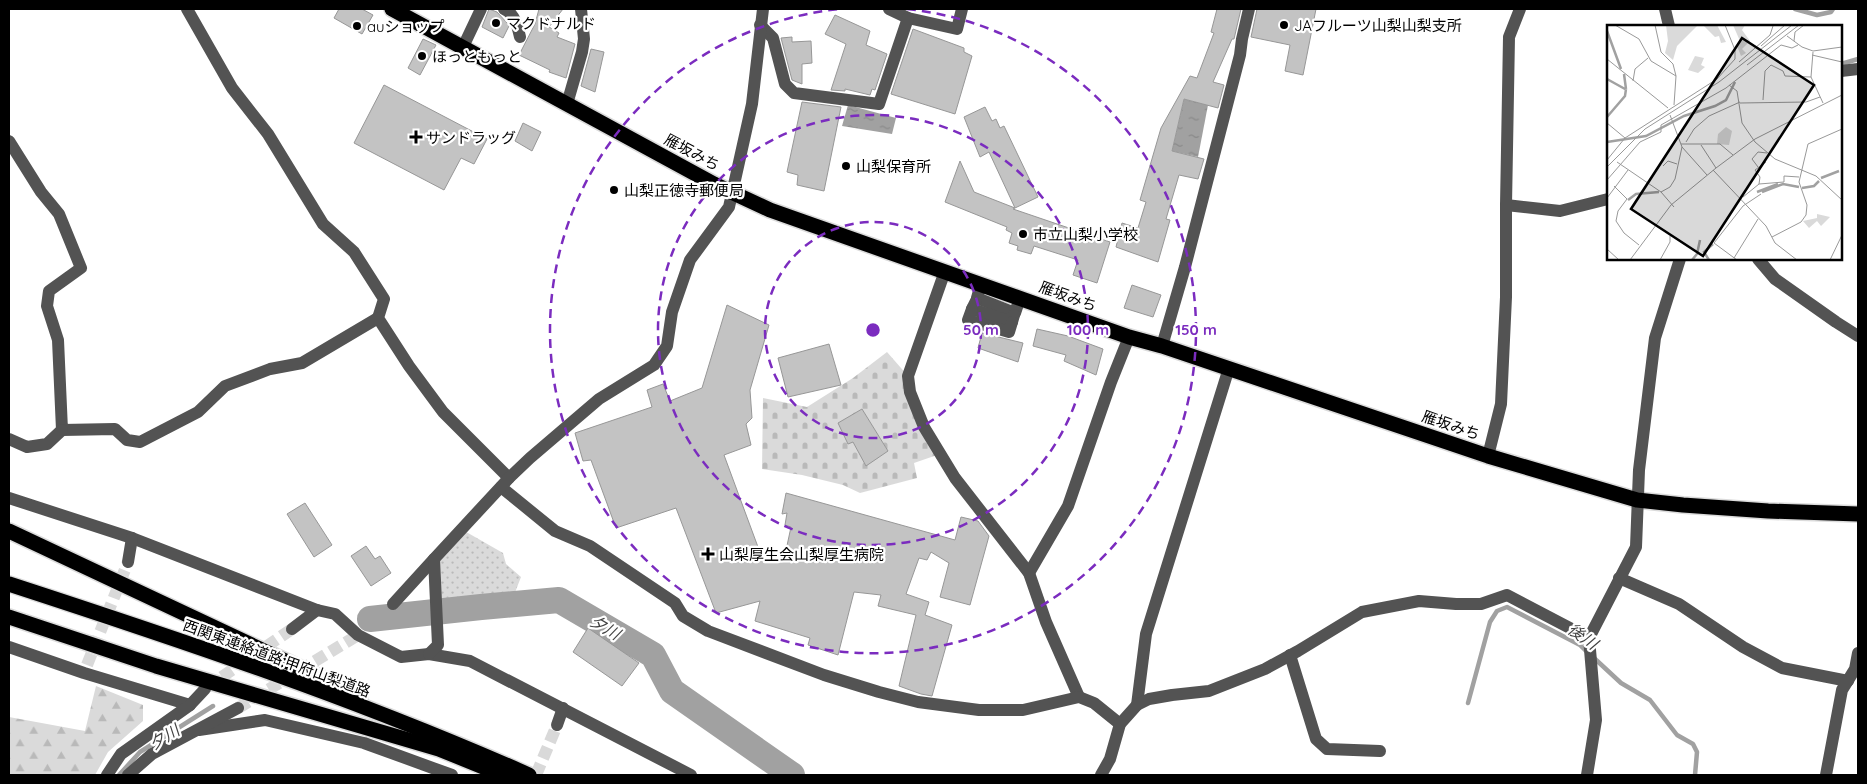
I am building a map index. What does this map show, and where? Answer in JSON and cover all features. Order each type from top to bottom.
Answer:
[{"type":"highway","name":"雁坂みち","points":[[392,9],[714,184],[779,213],[945,272],[977,297],[1020,298],[1129,338],[1162,346],[1229,368],[1488,456],[1637,500],[1768,511],[1858,514]]},
{"type":"highway","points":[[9,530],[458,744]]},
{"type":"highway","name":"西関東連絡道路;甲府山梨道路","points":[[9,584],[131,624],[326,693],[458,744],[529,775]]},
{"type":"highway","points":[[9,617],[156,666],[439,749],[503,775]]},
{"type":"street","points":[[9,439],[27,447],[47,444],[62,430],[115,429],[127,440],[140,442],[198,412],[225,386],[270,369],[302,363],[378,318],[384,299],[354,252],[323,224],[268,134],[232,88],[187,9]]},
{"type":"street","points":[[463,47],[481,9]]},
{"type":"street","points":[[504,9],[509,10],[517,24],[520,37]]},
{"type":"street","points":[[566,104],[582,52],[584,39],[581,9]]},
{"type":"street","points":[[393,604],[505,483],[598,399],[654,365],[667,346],[672,312],[690,260],[729,207],[752,104],[763,9]]},
{"type":"street","points":[[889,9],[908,18],[957,29],[962,9]]},
{"type":"street","points":[[1162,346],[1185,267],[1240,55],[1249,9]]},
{"type":"street","points":[[1488,456],[1501,404],[1506,297],[1509,37],[1520,9]]},
{"type":"street","points":[[1665,9],[1669,25]]},
{"type":"street","points":[[760,25],[773,38],[785,84],[794,93],[879,104],[908,18]]},
{"type":"street","points":[[1842,71],[1858,69]]},
{"type":"street","points":[[9,140],[41,192],[59,214],[81,268],[49,291],[47,306],[58,340],[62,430]]},
{"type":"street","points":[[1506,205],[1560,211],[1607,199]]},
{"type":"street","points":[[1587,775],[1596,720],[1589,638],[1636,547],[1639,470],[1655,338],[1680,260]]},
{"type":"street","points":[[1759,260],[1775,279],[1858,336]]},
{"type":"street","points":[[945,272],[908,376],[910,392],[924,427],[955,478],[1029,572],[1046,622],[1079,697]]},
{"type":"street","points":[[1014,318],[977,297],[968,320],[1009,332],[1014,318],[1020,298]]},
{"type":"street","points":[[378,318],[409,366],[443,412],[505,483],[555,531],[590,546],[675,603],[683,616],[708,631],[767,655],[824,675],[918,702],[979,710],[1023,710],[1079,697],[1094,703],[1120,724]]},
{"type":"street","points":[[1029,572],[1068,506],[1111,382],[1129,338]]},
{"type":"street","points":[[1137,705],[1146,634],[1229,368]]},
{"type":"street","points":[[9,498],[132,538],[317,610],[335,614],[358,634],[401,657],[429,654],[470,661],[691,775]]},
{"type":"street","points":[[128,562],[132,538]]},
{"type":"street","points":[[429,654],[438,645],[434,559]]},
{"type":"street","points":[[1619,578],[1679,604],[1743,647],[1782,668],[1848,681]]},
{"type":"street","points":[[1101,775],[1110,759],[1120,724],[1137,705],[1149,700],[1172,695],[1209,691],[1265,669],[1362,612],[1419,602],[1481,604],[1507,594],[1589,638]]},
{"type":"street","points":[[292,628],[317,610]]},
{"type":"street","points":[[9,647],[85,669],[190,705]]},
{"type":"street","points":[[1826,775],[1842,690],[1855,669],[1858,652]]},
{"type":"street","points":[[1290,655],[1316,739],[1327,749],[1380,751]]},
{"type":"street","points":[[107,775],[121,754],[190,705],[205,689]]},
{"type":"street","points":[[128,775],[152,754],[238,708]]},
{"type":"street","points":[[557,725],[563,708]]},
{"type":"street","points":[[199,730],[265,720],[364,743],[452,775]]},
{"type":"green space","points":[[887,352],[908,376],[940,454],[914,463],[917,478],[860,493],[843,485],[802,475],[762,469],[763,398],[807,407],[853,378]],"holes":[[[862,409],[888,451],[866,465],[853,442],[846,420]]]},
{"type":"green space","points":[[461,529],[503,553],[506,564],[521,577],[514,595],[436,599],[434,559]]},
{"type":"green space","points":[[96,686],[143,705],[143,721],[108,752],[95,775],[9,775],[9,717],[85,731]]},
{"type":"water","points":[[1184,99],[1208,105],[1198,157],[1172,151]]},
{"type":"water","points":[[848,105],[896,118],[892,134],[842,126]]},
{"type":"building","name":"auショップ","points":[[339,9],[362,9],[373,15],[362,34],[334,18]]},
{"type":"building","name":"マクドナルド","points":[[489,9],[497,12],[509,26],[503,38],[482,27]]},
{"type":"building","points":[[539,9],[563,9],[549,27],[559,33],[557,37],[575,44],[566,78],[549,72],[550,70],[519,55],[535,24]]},
{"type":"building","points":[[1217,9],[1241,9],[1234,39],[1232,39],[1213,82],[1224,85],[1218,108],[1184,99],[1172,151],[1204,159],[1198,179],[1179,175],[1166,219],[1170,220],[1158,262],[1116,247],[1122,223],[1138,228],[1146,202],[1140,200],[1161,128],[1190,76],[1197,78],[1214,33],[1211,32]]},
{"type":"building","name":"JAフルーツ山梨山梨支所","points":[[1257,9],[1316,9],[1303,75],[1285,71],[1290,45],[1251,37]]},
{"type":"building","points":[[835,15],[870,31],[866,45],[887,54],[875,90],[872,89],[870,95],[845,89],[845,91],[831,90],[846,44],[825,34]]},
{"type":"building","points":[[913,29],[964,48],[964,52],[972,56],[955,114],[891,94]]},
{"type":"building","points":[[792,37],[792,42],[811,41],[812,63],[802,64],[802,84],[792,80],[781,38]]},
{"type":"building","name":"ほっともっと","points":[[423,39],[436,45],[420,75],[408,68]]},
{"type":"building","points":[[591,49],[604,52],[595,92],[581,86]]},
{"type":"building","points":[[384,85],[487,139],[474,164],[461,158],[444,190],[354,143]]},
{"type":"building","points":[[802,102],[841,107],[824,191],[797,185],[798,175],[787,172]]},
{"type":"building","points":[[985,107],[992,121],[996,119],[1000,128],[1004,126],[1038,197],[1015,208],[989,152],[980,157],[964,117]]},
{"type":"building","points":[[523,123],[541,132],[532,151],[515,141]]},
{"type":"building","points":[[960,161],[974,192],[1015,208],[1013,209],[1110,242],[1097,283],[1073,275],[1078,260],[1034,246],[1031,254],[1017,250],[1018,246],[1009,243],[1012,233],[1006,230],[1007,227],[945,202]]},
{"type":"building","points":[[1132,285],[1161,295],[1153,317],[1124,308]]},
{"type":"building","points":[[727,305],[769,325],[750,390],[752,418],[746,424],[751,445],[724,455],[758,547],[785,555],[791,527],[785,525],[787,513],[782,514],[786,493],[955,540],[961,517],[978,521],[989,536],[970,605],[940,597],[949,563],[931,552],[927,560],[919,558],[906,594],[929,602],[925,615],[952,625],[932,696],[899,686],[916,615],[878,606],[881,595],[854,592],[838,655],[808,645],[810,638],[755,621],[760,601],[716,613],[676,508],[616,528],[591,460],[583,461],[575,433],[652,407],[647,390],[663,384],[670,401],[702,388]]},
{"type":"building","points":[[1037,329],[1068,336],[1103,349],[1096,375],[1064,361],[1066,355],[1033,346]]},
{"type":"building","points":[[982,333],[1023,343],[1018,362],[978,348]]},
{"type":"building","points":[[829,344],[841,385],[788,397],[778,358]]},
{"type":"building","points":[[862,409],[888,451],[866,466],[853,442],[848,444],[838,423]]},
{"type":"building","points":[[305,503],[332,545],[314,557],[287,514]]},
{"type":"building","points":[[366,546],[375,559],[380,556],[391,573],[371,586],[351,556]]},
{"type":"building","points":[[588,628],[639,663],[622,686],[573,652]]},
{"type":"waterway","points":[[1795,9],[1817,15],[1831,12],[1833,9]]},
{"type":"waterway","points":[[1842,64],[1858,59]]},
{"type":"waterway","name":"夕川","points":[[370,619],[559,600],[653,655],[672,691],[792,775]]},
{"type":"waterway","name":"後川","points":[[1468,703],[1490,622],[1497,611],[1507,607],[1580,645],[1586,651]]},
{"type":"waterway","name":"後川","points":[[1594,658],[1621,683],[1650,700],[1677,735],[1693,744],[1697,752],[1695,775]]},
{"type":"waterway","name":"夕川","points":[[119,775],[140,752],[213,706]]},
{"type":"tunnel","points":[[87,665],[128,562]]},
{"type":"tunnel","points":[[207,687],[292,629]]},
{"type":"tunnel","points":[[238,708],[358,635]]},
{"type":"tunnel","points":[[536,775],[557,725]]},
{"type":"place","name":"マクドナルド","points":[[496,23]]},
{"type":"place","name":"JAフルーツ山梨山梨支所","points":[[1284,25]]},
{"type":"place","name":"auショップ","points":[[357,26]]},
{"type":"place","name":"ほっともっと","points":[[422,56]]},
{"type":"place","name":"サンドラッグ","points":[[416,137]]},
{"type":"place","name":"山梨保育所","points":[[846,166]]},
{"type":"place","name":"山梨正徳寺郵便局","points":[[614,190]]},
{"type":"place","name":"市立山梨小学校","points":[[1023,234]]},
{"type":"place","name":"山梨厚生会山梨厚生病院","points":[[708,554]]}]
